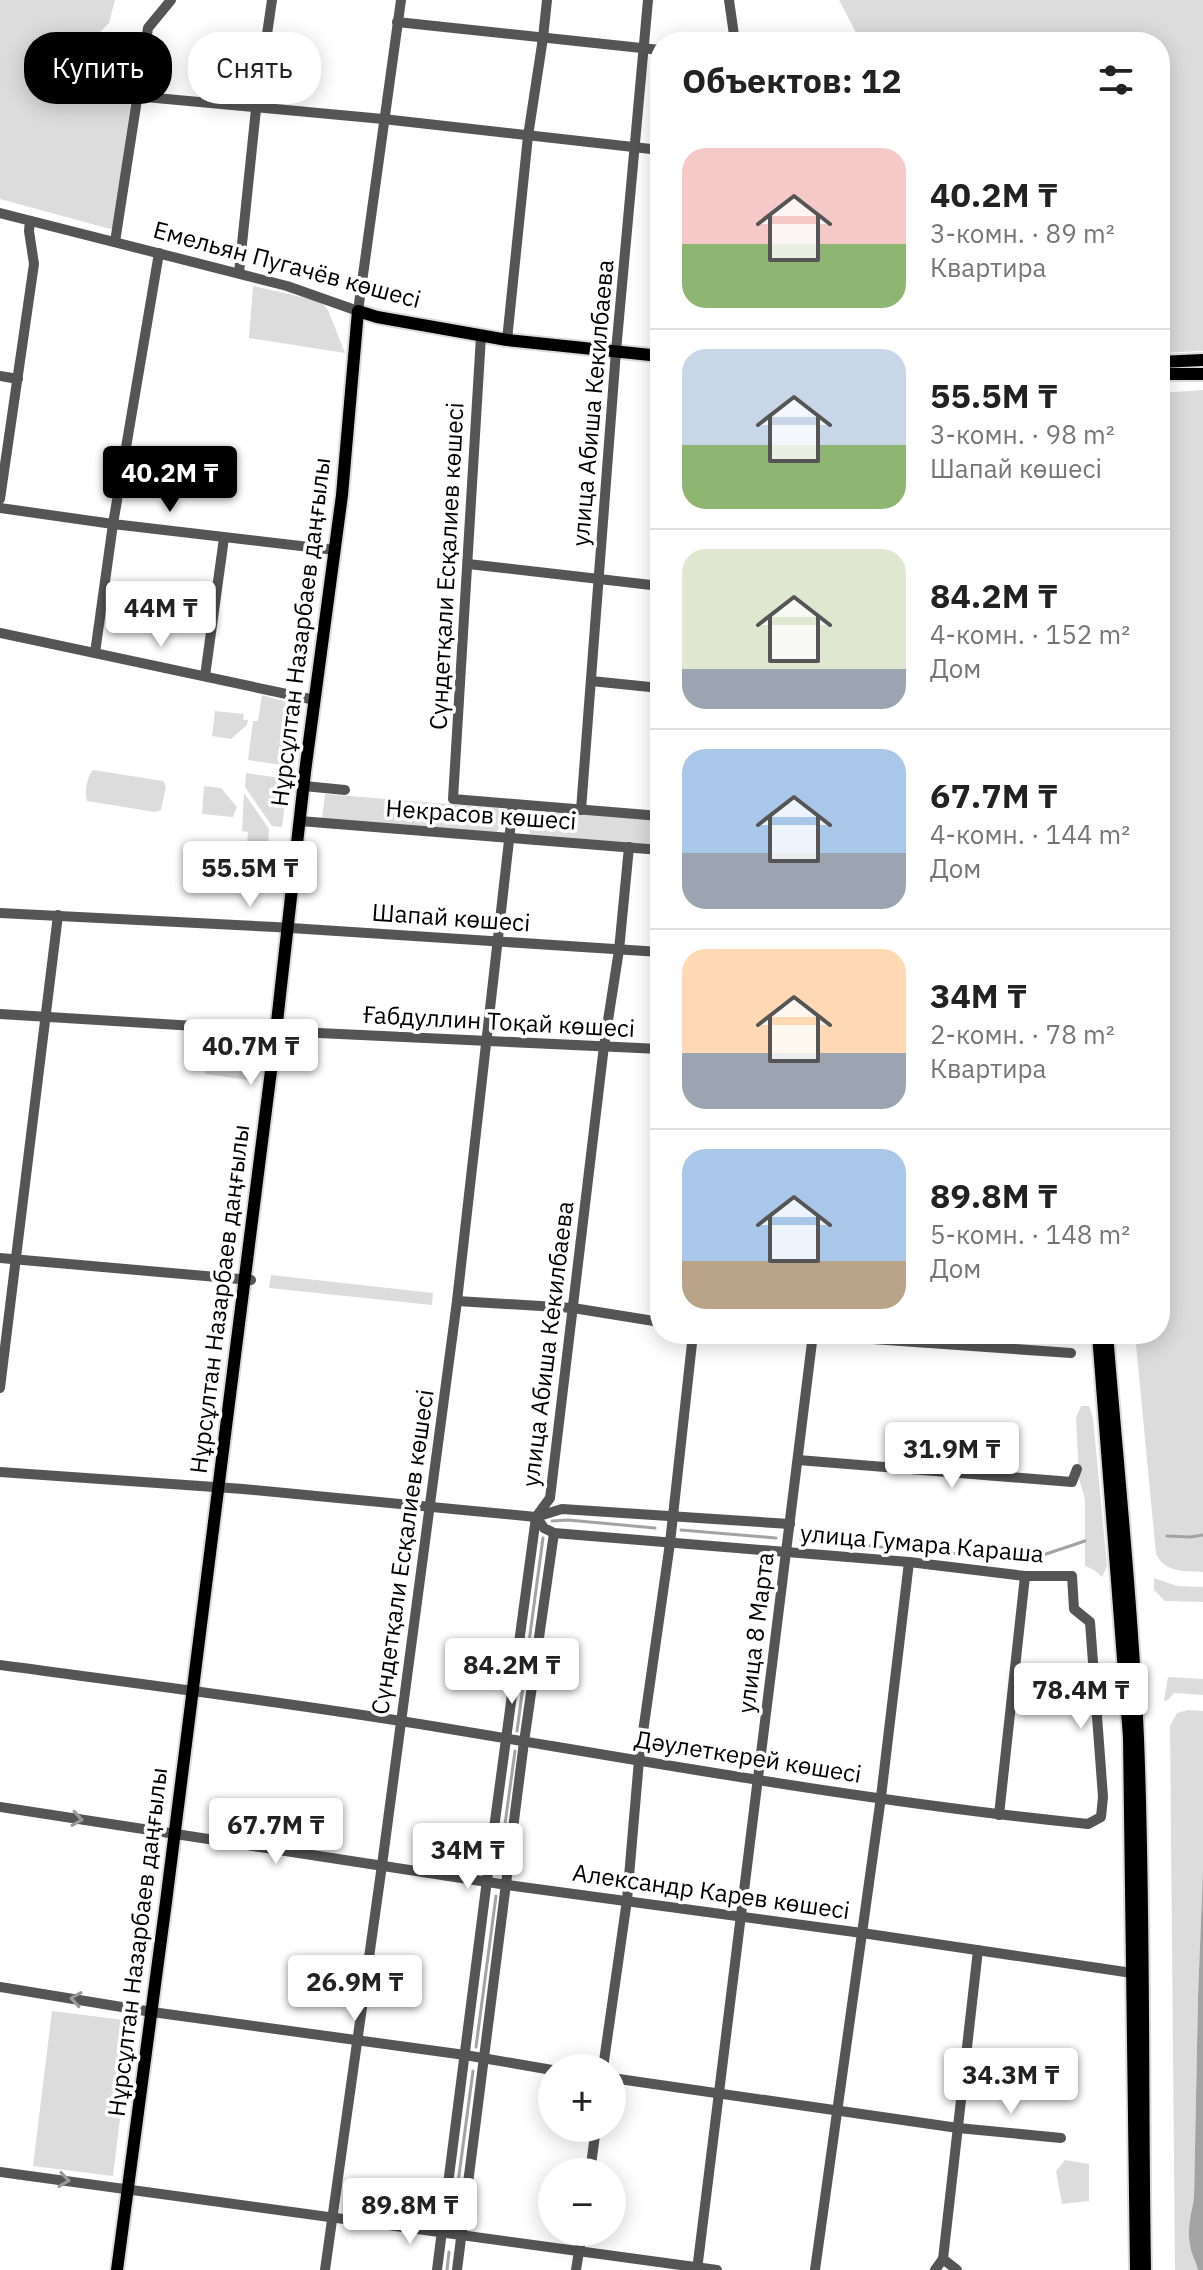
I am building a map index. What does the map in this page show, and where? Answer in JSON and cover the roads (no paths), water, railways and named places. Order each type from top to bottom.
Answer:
[{"type":"main road","name":"Емельян Пугачёв көшесі","points":[[358,311],[507,340],[650,355]]},
{"type":"main road","name":"Нұрсұлтан Назарбаев даңғылы","points":[[117,2270],[218,1487],[248,1280],[304,786],[335,550],[358,311]]},
{"type":"main road","points":[[1170,364],[1203,360]]},
{"type":"main road","points":[[1170,367],[1203,374]]},
{"type":"main road","points":[[1099,1344],[1129,1737],[1145,2270]]},
{"type":"main road","points":[[1108,1344],[1134,1678],[1140,1814],[1136,2270]]},
{"type":"street","points":[[147,32],[171,0]]},
{"type":"street","points":[[239,273],[256,109],[272,0]]},
{"type":"street","name":"Нұрсұлтан Назарбаев даңғылы","points":[[358,311],[401,0]]},
{"type":"street","points":[[507,340],[528,136],[547,0]]},
{"type":"street","name":"улица Абиша Кекилбаева","points":[[581,810],[616,351],[648,0]]},
{"type":"street","points":[[729,0],[734,32]]},
{"type":"street","points":[[397,22],[650,49]]},
{"type":"street","points":[[172,100],[383,119],[650,149]]},
{"type":"street","points":[[115,242],[135,104]]},
{"type":"street","name":"Емельян Пугачёв көшесі","points":[[0,213],[287,286],[358,311]]},
{"type":"street","points":[[0,499],[34,264],[30,221]]},
{"type":"street","points":[[95,653],[113,524],[159,253]]},
{"type":"street","name":"Сүндетқали Есқалиев көшесі","points":[[453,799],[481,336]]},
{"type":"street","points":[[0,376],[18,379]]},
{"type":"street","points":[[0,508],[335,550]]},
{"type":"street","points":[[205,676],[224,538]]},
{"type":"street","points":[[468,564],[650,585]]},
{"type":"street","points":[[0,633],[315,700]]},
{"type":"street","points":[[591,681],[650,687]]},
{"type":"street","points":[[304,786],[345,790]]},
{"type":"street","name":"Некрасов көшесі","points":[[453,799],[650,815]]},
{"type":"street","name":"Сүндетқали Есқалиев көшесі","points":[[325,2270],[457,1301],[513,805]]},
{"type":"street","name":"Некрасов көшесі","points":[[300,821],[650,849]]},
{"type":"street","name":"улица Абиша Кекилбаева","points":[[437,2270],[536,1517],[550,1498],[604,1046],[619,950],[629,847]]},
{"type":"street","name":"Шапай көшесі","points":[[0,913],[650,952]]},
{"type":"street","points":[[0,1388],[58,915]]},
{"type":"street","name":"Ғабдуллин Тоқай көшесі","points":[[0,1014],[650,1048]]},
{"type":"street","points":[[0,1258],[248,1280]]},
{"type":"street","points":[[457,1301],[573,1308],[650,1320]]},
{"type":"street","points":[[605,2054],[627,1900],[639,1760],[670,1543],[692,1344]]},
{"type":"street","name":"улица 8 Марта","points":[[697,2268],[812,1344]]},
{"type":"street","points":[[949,1344],[1071,1353]]},
{"type":"street","points":[[798,1460],[1072,1482],[1077,1469]]},
{"type":"street","name":"улица Гумара Караша","points":[[0,1472],[218,1487],[536,1517],[562,1509],[790,1524]]},
{"type":"street","points":[[457,2270],[524,1742],[554,1533],[544,1528],[536,1517]]},
{"type":"street","name":"улица Гумара Караша","points":[[554,1533],[909,1562],[1025,1576],[1072,1576]]},
{"type":"street","points":[[815,2270],[881,1797],[909,1562]]},
{"type":"street","points":[[999,1815],[1025,1576]]},
{"type":"street","name":"Дәулеткерей көшесі","points":[[0,1665],[400,1721],[999,1815],[1088,1824],[1101,1817],[1103,1797],[1090,1622],[1074,1609],[1072,1576]]},
{"type":"street","name":"Александр Карев көшесі","points":[[0,1807],[507,1885],[1137,1973]]},
{"type":"street","points":[[935,2270],[943,2259],[978,1950]]},
{"type":"street","points":[[0,1987],[538,2068]]},
{"type":"street","points":[[626,2080],[958,2128],[1061,2138]]},
{"type":"street","points":[[0,2172],[717,2270]]},
{"type":"street","points":[[576,2270],[580,2246]]},
{"type":"street","points":[[943,2259],[957,2270]]},
{"type":"waterway","points":[[552,1521],[655,1528]]},
{"type":"waterway","points":[[681,1530],[776,1538]]},
{"type":"waterway","points":[[1167,1536],[1203,1535]]},
{"type":"waterway","points":[[517,1731],[543,1538]]},
{"type":"waterway","points":[[801,1540],[1028,1560],[1085,1541]]},
{"type":"waterway","points":[[499,1868],[515,1751]]},
{"type":"waterway","points":[[476,2047],[496,1896]]},
{"type":"waterway","points":[[453,2220],[473,2071]]},
{"type":"waterway","points":[[447,2270],[449,2252]]}]
